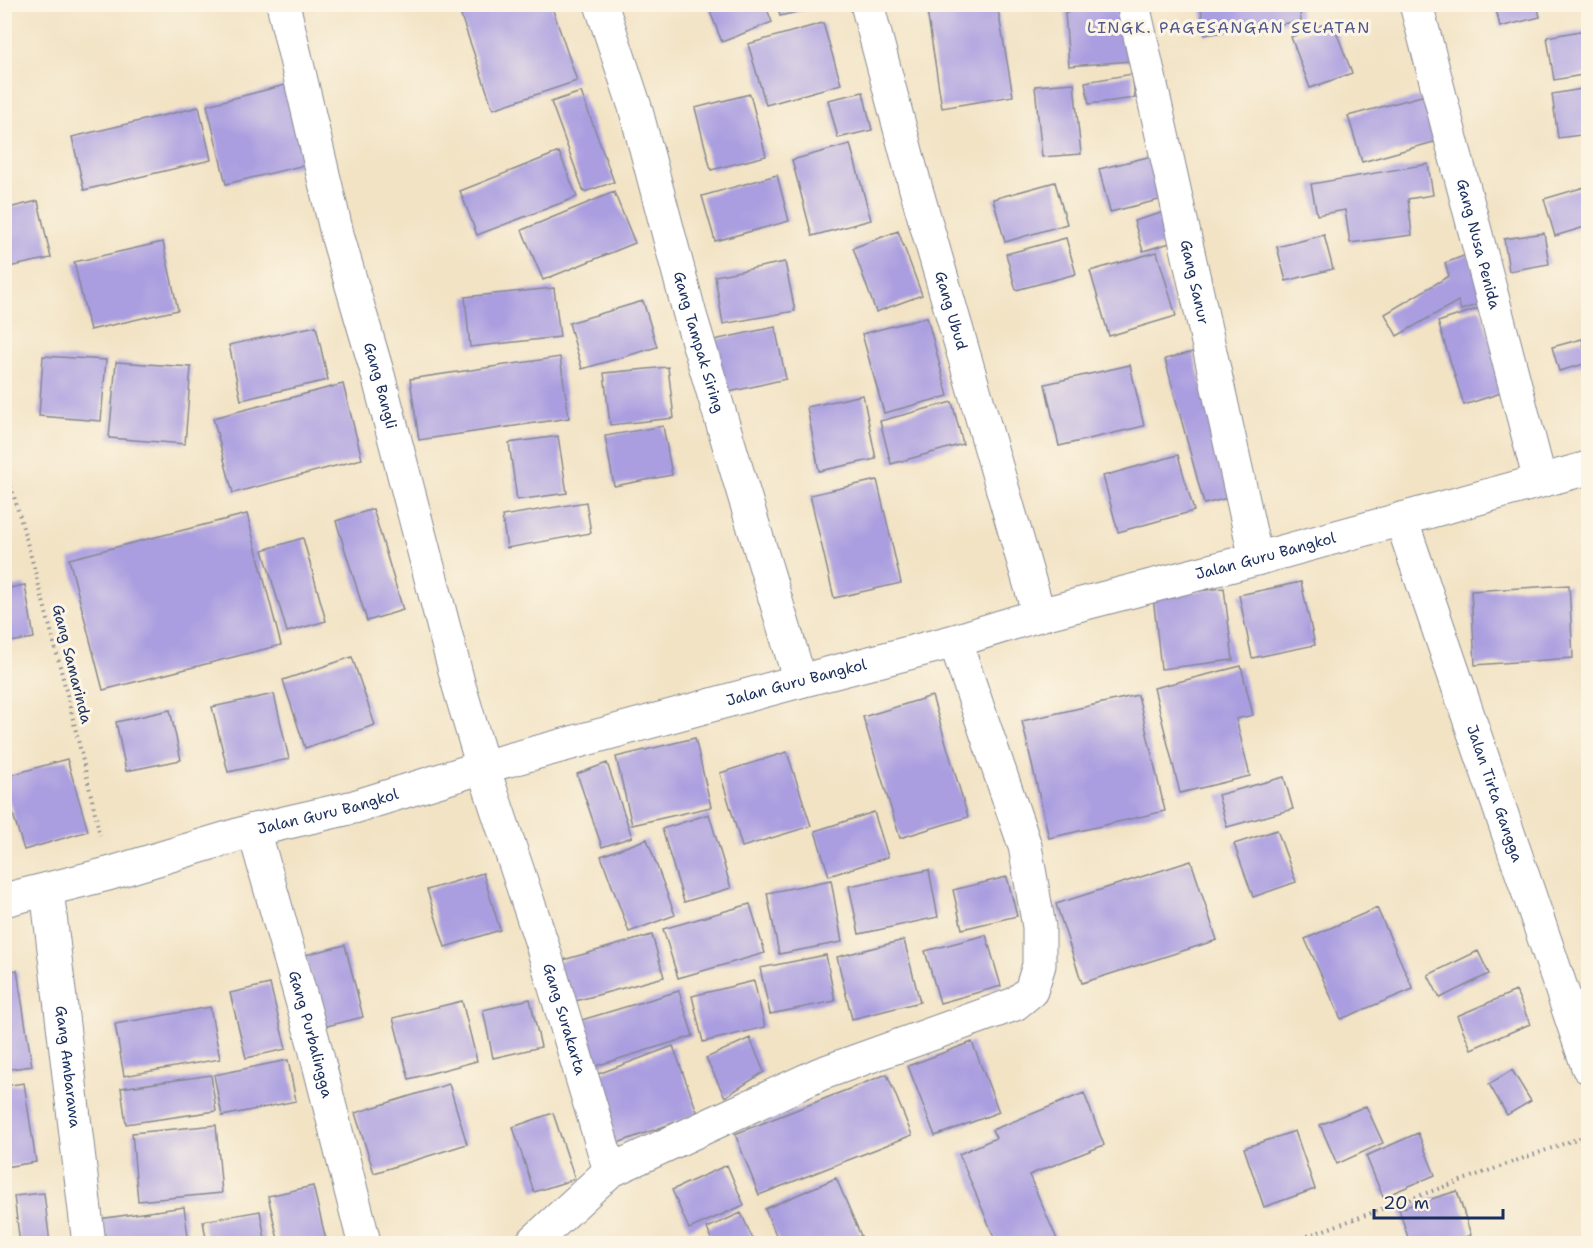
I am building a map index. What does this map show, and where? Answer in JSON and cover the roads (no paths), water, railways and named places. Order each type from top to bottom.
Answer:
[{"type":"street","name":"Gang Bangli","points":[[283,4],[338,238],[378,375],[459,686],[483,767]]},
{"type":"street","name":"Gang Tampak Siring","points":[[601,4],[635,107],[690,315],[800,681]]},
{"type":"street","name":"Gang Ubud","points":[[867,4],[916,189],[1039,615]]},
{"type":"street","name":"Gang Sanur","points":[[1133,4],[1256,559]]},
{"type":"street","name":"Gang Nusa Penida","points":[[1416,4],[1540,481]]},
{"type":"street","name":"Jalan Guru Bangkol","points":[[4,900],[108,874],[254,830],[354,807],[483,767],[955,641],[1039,615],[1256,559],[1588,468]]},
{"type":"street","name":"Jalan Tirta Gangga","points":[[1401,519],[1588,1067]]},
{"type":"street","points":[[531,1244],[610,1171],[820,1074],[1015,1004],[1031,991],[1039,965],[1039,927],[1025,846],[955,641]]},
{"type":"street","name":"Gang Surakarta","points":[[483,767],[541,940],[610,1171]]},
{"type":"street","name":"Gang Purbalingga","points":[[254,830],[313,1040],[363,1238]]},
{"type":"street","name":"Gang Ambarawa","points":[[47,890],[89,1244]]},
{"type":"district","name":"LINGK. PAGESANGAN SELATAN","points":[[1229,27]]}]
